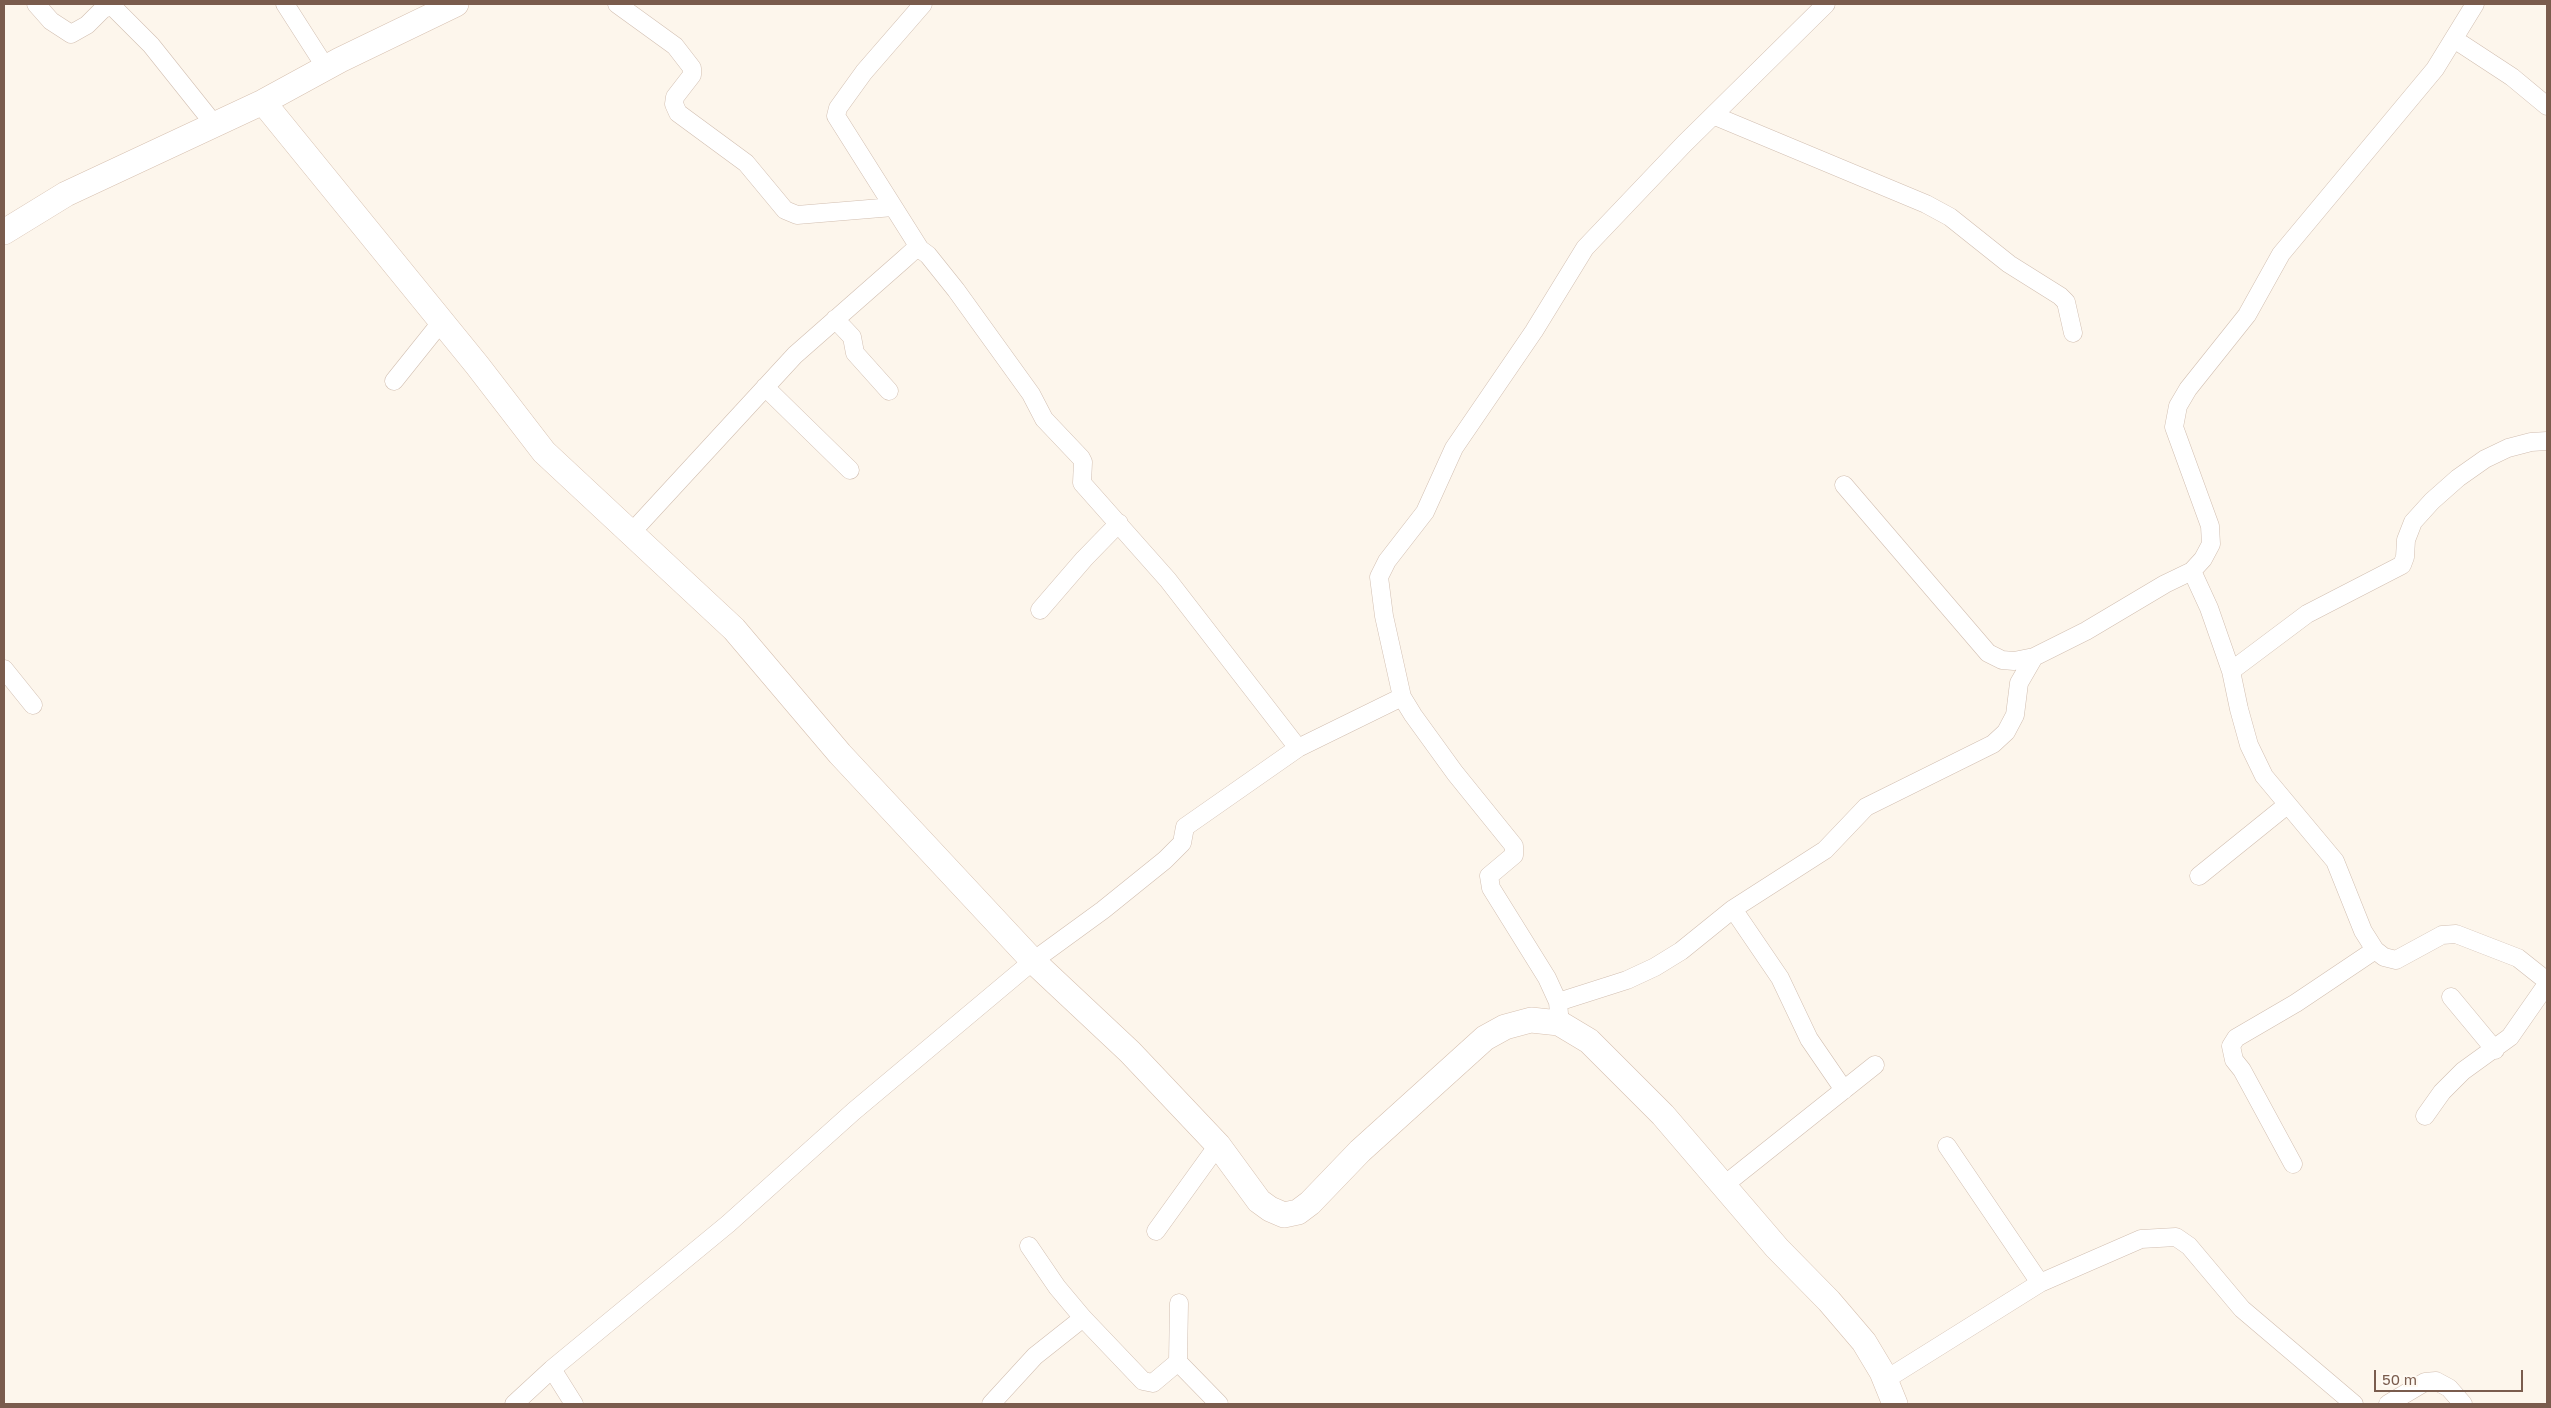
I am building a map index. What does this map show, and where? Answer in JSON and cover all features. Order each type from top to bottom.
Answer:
[{"type":"street","points":[[36,4],[51,21],[71,34],[87,25],[103,9],[112,6],[151,45],[214,124]]},
{"type":"street","points":[[284,4],[326,68]]},
{"type":"street","points":[[7,224],[66,194],[263,102],[326,68],[456,4]]},
{"type":"street","points":[[618,4],[675,46],[692,68],[692,75],[675,97],[674,104],[678,113],[746,163],[785,210],[797,215],[893,207]]},
{"type":"street","points":[[923,4],[864,72],[838,108],[836,116],[920,249],[928,255],[956,290],[1031,394],[1049,426],[1081,458],[1083,462],[1082,483],[1168,580],[1298,748]]},
{"type":"street","points":[[1826,4],[1614,215],[1585,248],[1534,331],[1454,448],[1425,512],[1387,561],[1379,576],[1379,588],[1402,697],[1455,773],[1514,846],[1514,855],[1489,876],[1491,888],[1547,978],[1558,1012],[1663,1115],[1777,1248],[1829,1301],[1864,1342],[1885,1380],[1895,1404]]},
{"type":"street","points":[[1844,485],[1988,654],[2008,660],[2034,657],[2086,631],[2165,584],[2192,571],[2203,559],[2211,544],[2210,526],[2174,427],[2178,406],[2188,390],[2247,315],[2281,254],[2436,68],[2475,4]]},
{"type":"street","points":[[2454,39],[2512,77],[2547,106]]},
{"type":"street","points":[[263,102],[442,321],[544,452],[734,629],[840,754],[1033,961],[1130,1052],[1218,1146],[1259,1201],[1270,1209],[1284,1215],[1298,1212],[1310,1203],[1360,1151],[1485,1038],[1505,1027],[1558,1012],[1655,967],[1682,951],[1733,909],[1825,850],[1866,807],[1993,744],[2006,732],[2015,715],[2019,683],[2034,657]]},
{"type":"street","points":[[1715,116],[1926,204],[1950,218],[2009,264],[2060,296],[2066,302],[2073,333]]},
{"type":"street","points":[[631,533],[794,355],[913,251],[920,249]]},
{"type":"street","points":[[836,319],[852,337],[855,353],[889,391]]},
{"type":"street","points":[[394,381],[442,321]]},
{"type":"street","points":[[765,387],[850,470]]},
{"type":"street","points":[[2231,671],[2307,614],[2402,565],[2406,557],[2406,540],[2413,522],[2432,501],[2458,478],[2485,459],[2508,448],[2531,442],[2547,441]]},
{"type":"street","points":[[1040,610],[1084,559],[1119,523]]},
{"type":"street","points":[[2192,571],[2212,616],[2231,671],[2238,710],[2249,745],[2264,776],[2287,805],[2323,844],[2335,861],[2363,931],[2375,950],[2384,957],[2396,960],[2442,935],[2456,934],[2518,958],[2547,982],[2510,1037],[2463,1072],[2442,1092],[2425,1116]]},
{"type":"street","points":[[4,669],[33,705]]},
{"type":"street","points":[[514,1404],[552,1369],[728,1224],[854,1111],[1033,961],[1165,860],[1182,843],[1185,827],[1298,748],[1402,697]]},
{"type":"street","points":[[2199,876],[2287,805]]},
{"type":"street","points":[[1733,909],[1780,978],[1816,1053],[1844,1090]]},
{"type":"street","points":[[2294,1164],[2242,1070],[2234,1060],[2231,1046],[2236,1038],[2296,1003],[2375,950]]},
{"type":"street","points":[[2451,997],[2495,1050]]},
{"type":"street","points":[[1723,1186],[1875,1065]]},
{"type":"street","points":[[1156,1231],[1218,1146]]},
{"type":"street","points":[[1947,1146],[2040,1283]]},
{"type":"street","points":[[1885,1380],[2040,1283],[2141,1239],[2176,1237],[2189,1246],[2242,1309],[2354,1404]]},
{"type":"street","points":[[1029,1246],[1057,1287],[1138,1377],[1148,1384],[1158,1379],[1178,1362]]},
{"type":"street","points":[[1179,1303],[1178,1362],[1219,1404]]},
{"type":"street","points":[[991,1404],[1035,1356],[1083,1318]]},
{"type":"street","points":[[552,1369],[574,1404]]},
{"type":"street","points":[[2388,1404],[2425,1382],[2436,1381],[2449,1388],[2463,1404]]}]
